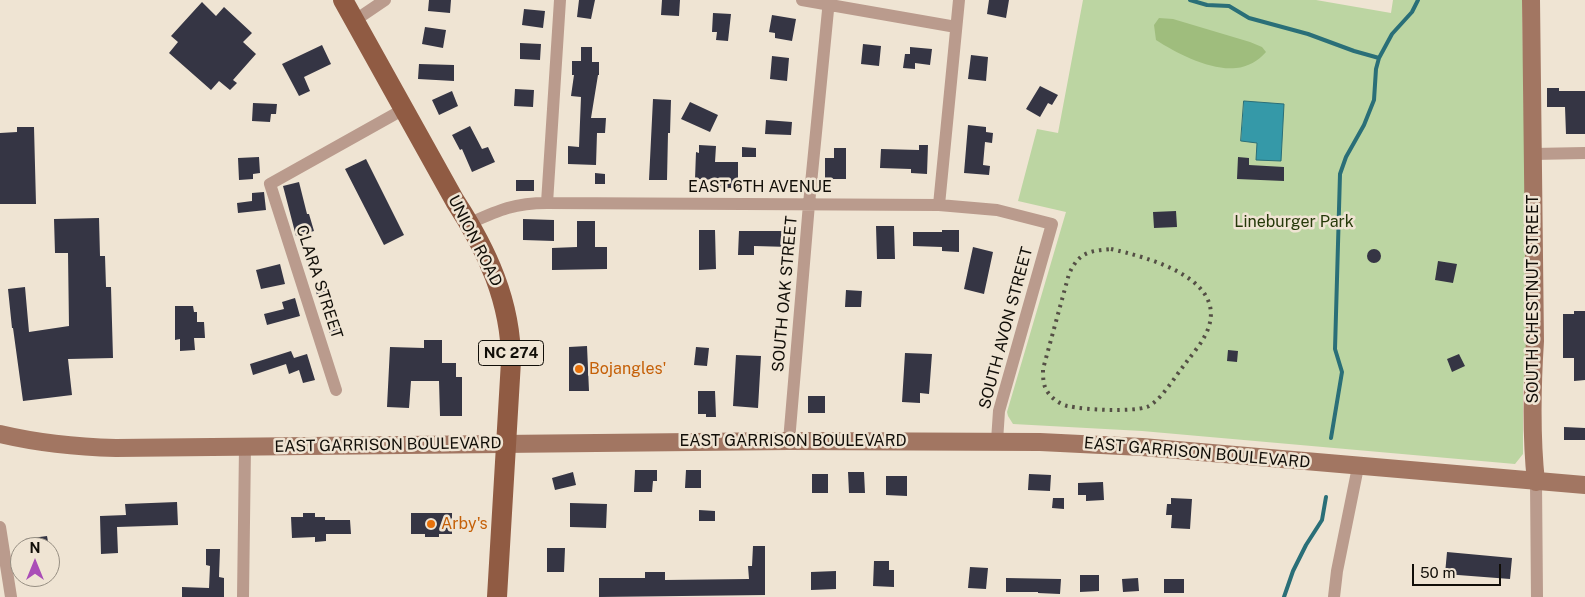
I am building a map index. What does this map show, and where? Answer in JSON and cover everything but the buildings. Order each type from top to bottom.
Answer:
[{"type":"main road","name":"UNION ROAD","points":[[343,0],[455,201],[470,223],[496,278],[505,305],[510,328],[511,362],[496,597]]},
{"type":"main road","name":"SOUTH CHESTNUT STREET","points":[[1531,0],[1535,341],[1532,453],[1536,482]]},
{"type":"main road","name":"EAST GARRISON BOULEVARD","points":[[0,434],[20,439],[84,448],[789,441],[1040,442],[1142,448],[1585,485]]},
{"type":"street","points":[[354,21],[385,0]]},
{"type":"street","points":[[548,203],[560,0]]},
{"type":"street","points":[[802,0],[828,2],[956,27]]},
{"type":"street","points":[[939,205],[959,0]]},
{"type":"street","name":"SOUTH OAK STREET","points":[[789,441],[828,2]]},
{"type":"street","name":"CLARA STREET","points":[[336,390],[270,184],[404,109]]},
{"type":"street","points":[[1534,154],[1585,153]]},
{"type":"street","name":"EAST 6TH AVENUE","points":[[470,223],[507,207],[531,203],[548,203],[939,205],[997,210],[1052,224]]},
{"type":"street","name":"SOUTH AVON STREET","points":[[997,441],[998,411],[1052,224]]},
{"type":"street","points":[[243,597],[245,447]]},
{"type":"street","points":[[1334,597],[1337,571],[1358,467]]},
{"type":"street","name":"SOUTH CHESTNUT STREET","points":[[1536,482],[1537,597]]},
{"type":"street","points":[[0,527],[10,597]]},
{"type":"green space","name":"Lineburger Park","points":[[1083,0],[1316,0],[1391,13],[1393,0],[1522,0],[1528,346],[1523,388],[1523,454],[1515,464],[1142,431],[1013,424],[1007,412],[1066,212],[1018,201],[1037,129],[1058,133]]},
{"type":"green space","points":[[1159,18],[1173,19],[1250,42],[1262,47],[1266,52],[1252,63],[1240,67],[1226,68],[1205,64],[1173,50],[1156,40],[1154,25]]},
{"type":"water","points":[[1244,101],[1284,104],[1281,161],[1256,160],[1257,143],[1241,141]]},
{"type":"waterway","points":[[1190,0],[1207,5],[1229,6],[1249,18],[1308,34],[1379,58]]},
{"type":"waterway","points":[[1331,438],[1342,372],[1335,349],[1340,174],[1346,157],[1364,125],[1374,100],[1376,69],[1379,58],[1392,34],[1412,12],[1418,0]]},
{"type":"waterway","points":[[1284,597],[1293,571],[1306,545],[1322,520],[1326,497]]},
{"type":"railway","points":[[1111,249],[1161,264],[1179,272],[1194,282],[1205,294],[1211,309],[1209,326],[1205,336],[1168,388],[1157,400],[1147,407],[1130,410],[1108,410],[1085,409],[1065,405],[1059,403],[1047,391],[1044,384],[1043,369],[1069,274],[1077,261],[1086,254],[1111,249]]},
{"type":"place","name":"Bojangles'","points":[[579,369]]},
{"type":"place","name":"Arby's","points":[[431,524]]}]
